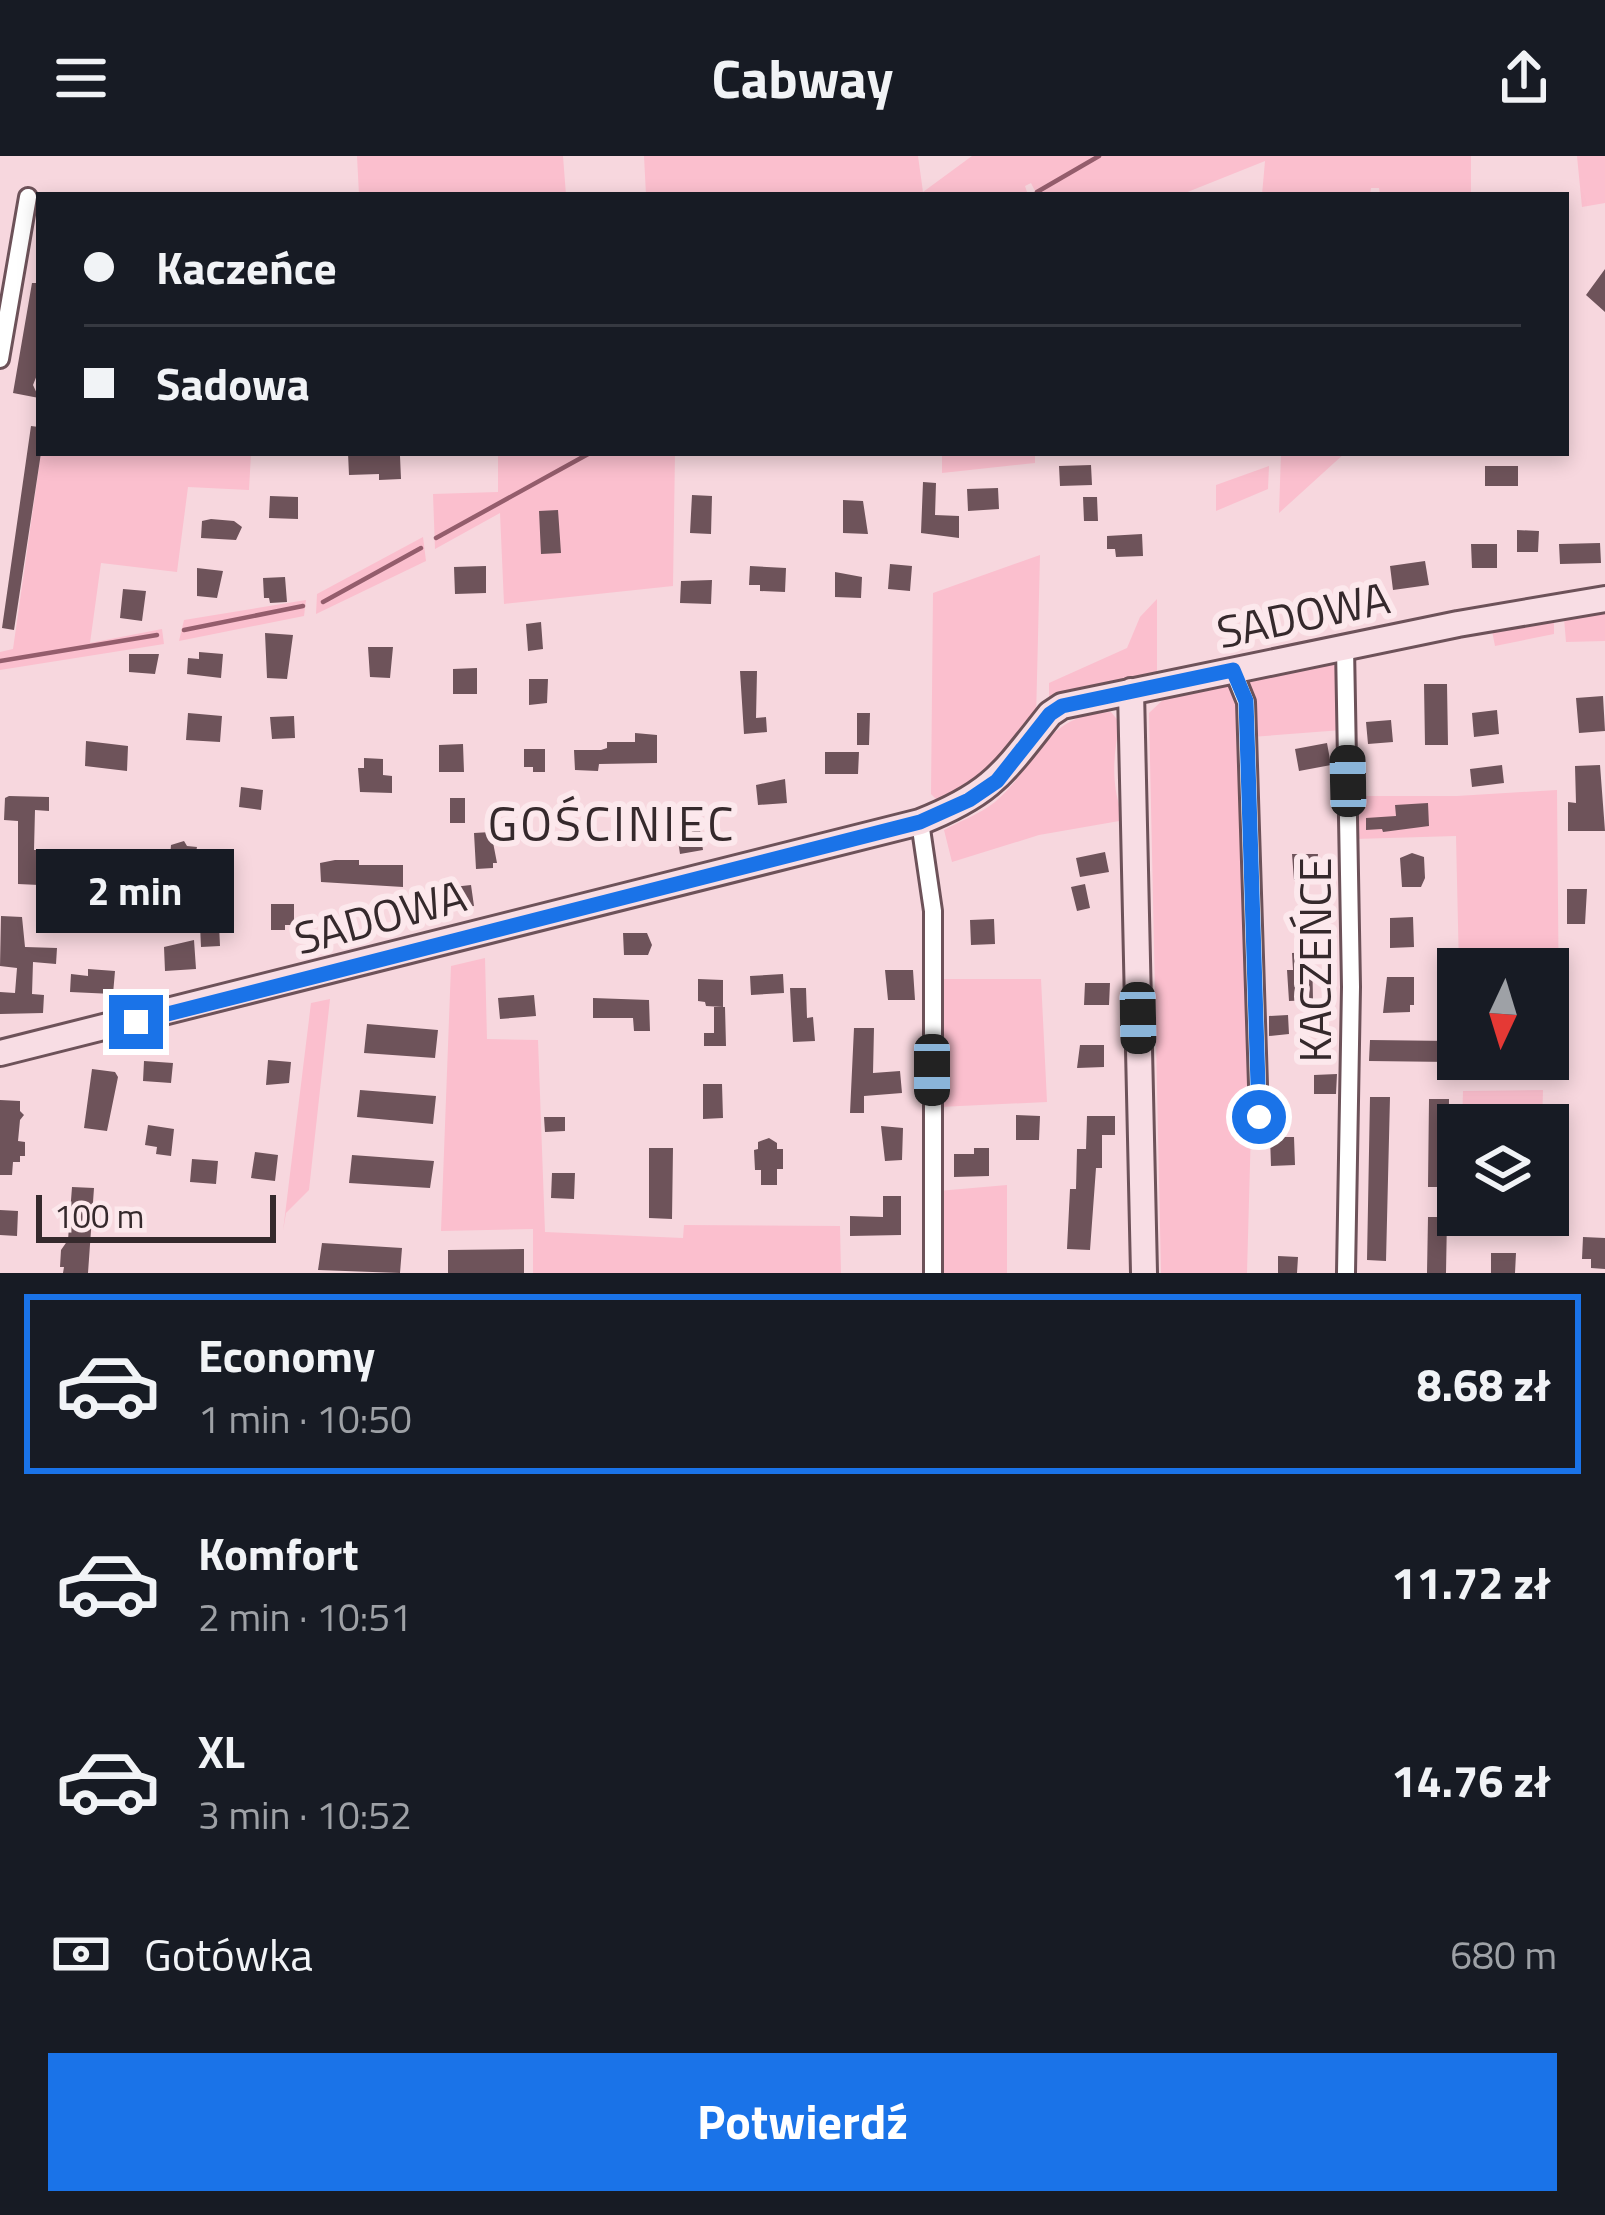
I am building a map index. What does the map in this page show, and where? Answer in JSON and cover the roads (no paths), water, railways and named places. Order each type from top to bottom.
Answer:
[{"type":"street","points":[[0,358],[28,197]]},
{"type":"street","name":"SADOWA","points":[[0,1053],[920,822],[969,800],[997,781],[1050,714],[1062,706],[1605,599]]},
{"type":"street","name":"KACZEŃCE","points":[[1345,647],[1351,946],[1346,1273]]},
{"type":"street","name":"KACZEŃCE","points":[[1233,670],[1246,701],[1259,1117]]},
{"type":"street","points":[[1131,691],[1144,1273]]},
{"type":"street","points":[[920,822],[933,911],[933,1273]]},
{"type":"waterway","points":[[1037,192],[1099,156]]},
{"type":"waterway","points":[[436,538],[585,456]]},
{"type":"waterway","points":[[323,602],[421,548]]},
{"type":"waterway","points":[[184,630],[303,606]]},
{"type":"waterway","points":[[0,661],[157,635]]},
{"type":"district","name":"GOŚCINIEC","points":[[612,823]]}]
